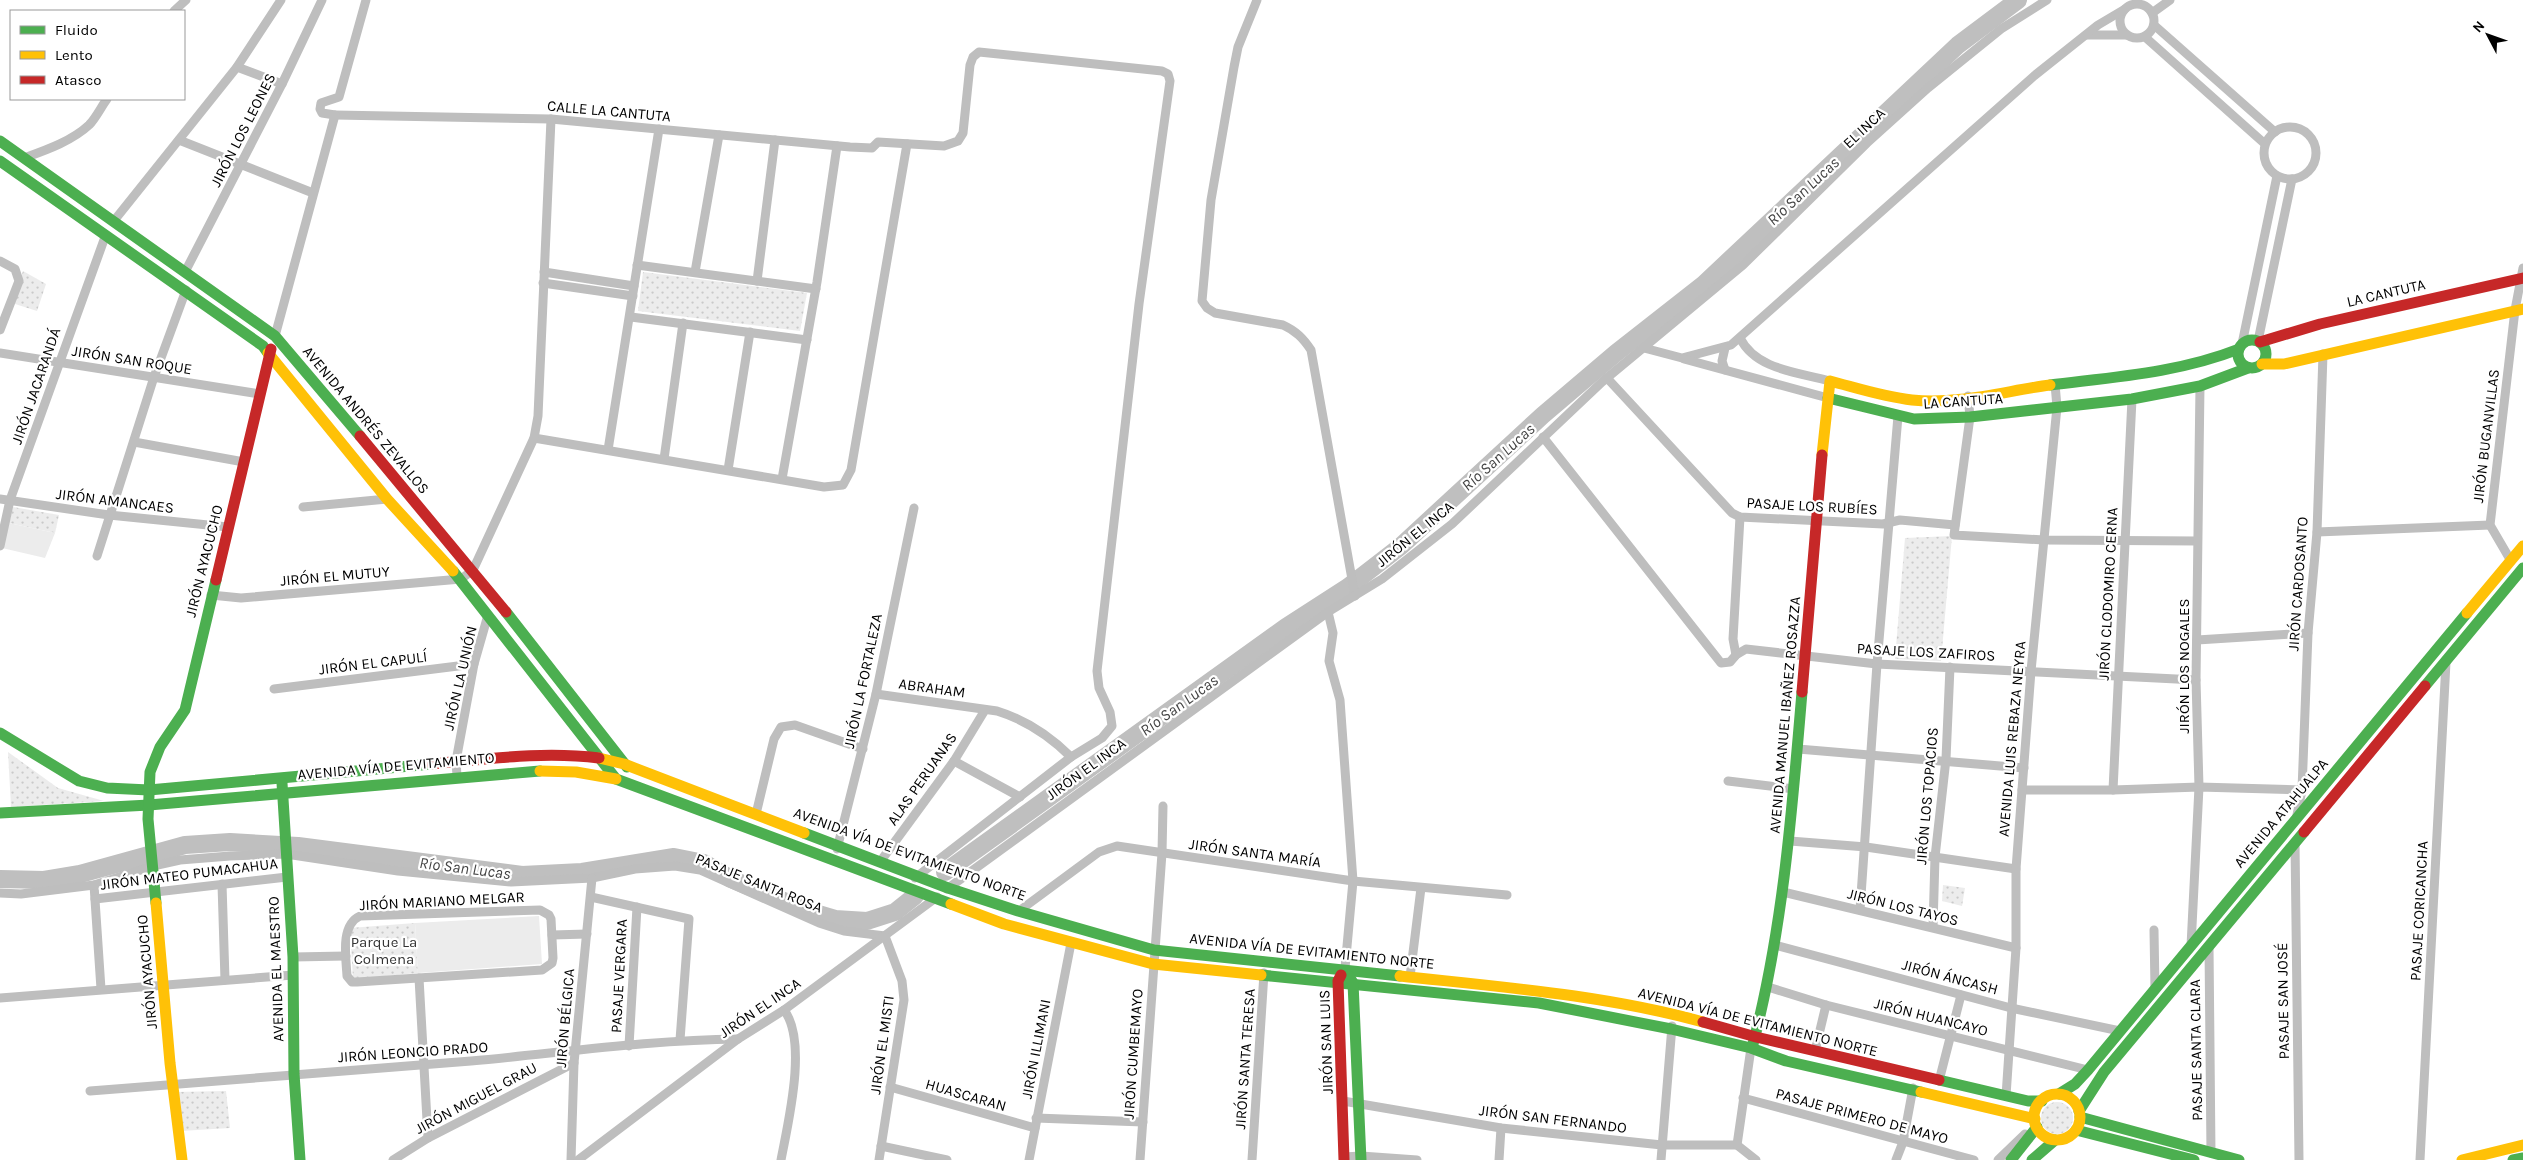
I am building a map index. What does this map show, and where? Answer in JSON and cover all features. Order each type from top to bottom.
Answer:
[{"type":"main road","name":"AVENIDA ANDRÉS ZEVALLOS","points":[[0,141],[275,336],[473,570],[644,788]]},
{"type":"main road","points":[[2,166],[186,290],[262,346],[387,500],[461,579],[616,779]]},
{"type":"main road","name":"LA CANTUTA","points":[[1830,381],[1912,400],[1935,401],[2124,376],[2193,365],[2216,359],[2241,346],[2248,340],[2259,342],[2320,324],[2522,275]]},
{"type":"main road","name":"LA CANTUTA","points":[[1828,398],[1898,416],[1932,420],[2132,398],[2200,386],[2262,364],[2284,364],[2519,310]]},
{"type":"main road","name":"JIRÓN AYACUCHO","points":[[182,1160],[172,1084],[152,857],[149,804],[150,771],[156,756],[185,710],[211,595],[275,336]]},
{"type":"main road","points":[[2259,342],[2266,355],[2262,364]]},
{"type":"main road","points":[[2241,346],[2241,362],[2248,368]]},
{"type":"main road","name":"AVENIDA MANUEL IBAÑEZ ROSAZZA","points":[[1751,1048],[1756,1037],[1768,987],[1790,841],[1816,519],[1830,381]]},
{"type":"main road","name":"AVENIDA ATAHUALPA","points":[[2059,1094],[2075,1084],[2155,991],[2297,816],[2523,546]]},
{"type":"main road","name":"AVENIDA ATAHUALPA","points":[[2080,1114],[2099,1079],[2294,841],[2523,568]]},
{"type":"main road","name":"AVENIDA VÍA DE EVITAMIENTO","points":[[0,733],[79,781],[107,788],[149,790],[526,755],[566,754],[599,758]]},
{"type":"main road","name":"AVENIDA VÍA DE EVITAMIENTO NORTE","points":[[599,758],[624,764],[944,886],[1018,911],[1154,950],[1503,985],[1674,1014],[1756,1037],[1916,1076],[2028,1101],[2042,1101]]},
{"type":"main road","name":"AVENIDA VÍA DE EVITAMIENTO","points":[[0,813],[149,804],[527,770],[576,772],[616,779],[644,788]]},
{"type":"main road","name":"AVENIDA EL MAESTRO","points":[[282,777],[293,957],[294,1074],[300,1160]]},
{"type":"main road","name":"AVENIDA VÍA DE EVITAMIENTO NORTE","points":[[644,788],[834,858],[906,888],[1004,924],[1071,943]]},
{"type":"main road","points":[[1071,943],[1153,964],[1502,998],[1539,1003],[1671,1029],[1751,1048],[1786,1061],[2036,1123],[2046,1137],[2059,1139]]},
{"type":"main road","name":"JIRÓN SAN LUIS","points":[[1344,1158],[1338,982],[1345,968]]},
{"type":"main road","name":"JIRÓN SAN LUIS","points":[[1345,968],[1353,983],[1361,1158]]},
{"type":"main road","points":[[1502,998],[1503,985]]},
{"type":"main road","points":[[2012,1160],[2036,1123],[2036,1111],[2042,1101],[2059,1094],[2072,1099],[2080,1114],[2076,1130]]},
{"type":"main road","points":[[2080,1114],[2239,1160]]},
{"type":"main road","points":[[2032,1160],[2059,1139],[2076,1130],[2194,1160]]},
{"type":"main road","points":[[2045,1160],[2059,1139]]},
{"type":"main road","points":[[2462,1160],[2489,1157],[2523,1145]]},
{"type":"main road","points":[[2513,1160],[2523,1158]]},
{"type":"street","points":[[175,10],[186,0]]},
{"type":"street","points":[[113,222],[237,66],[281,0]]},
{"type":"street","name":"JIRÓN LOS LEONES","points":[[185,272],[282,84],[322,0]]},
{"type":"street","points":[[335,115],[322,113],[320,109],[321,103],[339,98],[366,0]]},
{"type":"street","points":[[1257,0],[1238,47],[1232,76],[1210,200],[1202,301],[1207,308],[1215,313],[1283,326],[1293,330],[1300,335],[1311,350],[1354,594]]},
{"type":"street","name":"EL INCA","points":[[1644,348],[1743,266],[1867,143],[1928,88],[2001,29],[2047,0]]},
{"type":"street","points":[[2152,13],[2170,0]]},
{"type":"street","points":[[1682,358],[1725,348],[1740,338],[2034,76],[2098,25],[2124,9],[2140,2],[2152,13],[2154,25],[2275,132]]},
{"type":"street","points":[[2124,9],[2120,23],[2126,35]]},
{"type":"street","points":[[2087,35],[2145,37],[2154,25]]},
{"type":"street","points":[[2145,37],[2265,144]]},
{"type":"street","name":"CALLE LA CANTUTA","points":[[335,115],[551,119],[837,146],[872,148],[878,142],[944,146],[958,141],[963,133],[970,65],[973,57],[979,52],[1162,71],[1169,76],[1138,313],[1097,671],[1099,688],[1112,719],[1112,726],[1102,738],[1071,757]]},
{"type":"street","points":[[237,66],[282,84]]},
{"type":"street","points":[[2,166],[45,150],[79,133],[90,124],[106,100]]},
{"type":"street","name":"JIRÓN AYACUCHO","points":[[275,336],[335,115]]},
{"type":"street","points":[[461,579],[473,570],[534,438],[538,416],[551,119]]},
{"type":"street","points":[[2285,128],[2295,128],[2306,133],[2314,142],[2316,154],[2312,166],[2304,175],[2292,179],[2277,176],[2265,162],[2265,144],[2275,132],[2285,128]]},
{"type":"street","points":[[608,450],[659,129]]},
{"type":"street","points":[[695,272],[719,135]]},
{"type":"street","points":[[179,140],[313,193]]},
{"type":"street","points":[[757,281],[776,140]]},
{"type":"street","points":[[534,438],[824,487],[843,485],[850,470],[907,144]]},
{"type":"street","points":[[782,480],[816,289],[837,146]]},
{"type":"street","points":[[2241,346],[2277,176]]},
{"type":"street","points":[[2259,342],[2292,179]]},
{"type":"street","name":"JIRÓN JACARANDÁ","points":[[0,546],[10,500],[105,237]]},
{"type":"street","points":[[0,261],[15,269],[19,281],[0,330]]},
{"type":"street","points":[[637,265],[816,289]]},
{"type":"street","points":[[544,272],[634,286]]},
{"type":"street","name":"JIRÓN BUGANVILLAS","points":[[2511,561],[2490,525],[2522,275]]},
{"type":"street","points":[[543,284],[633,296]]},
{"type":"street","points":[[97,556],[154,377],[186,290]]},
{"type":"street","points":[[630,317],[807,340]]},
{"type":"street","points":[[664,460],[683,324]]},
{"type":"street","points":[[728,470],[750,332]]},
{"type":"street","name":"LA CANTUTA","points":[[1740,338],[1746,350],[1759,360],[1830,381]]},
{"type":"street","name":"LA CANTUTA","points":[[1644,348],[1828,398]]},
{"type":"street","name":"JIRÓN EL INCA","points":[[578,1160],[738,1039],[784,1010],[885,936],[944,886],[1328,612],[1354,594],[1382,579],[1452,524],[1607,378],[1644,348]]},
{"type":"street","points":[[1725,348],[1722,361],[1725,370]]},
{"type":"street","name":"JIRÓN SAN ROQUE","points":[[0,352],[58,363],[260,394]]},
{"type":"street","name":"JIRÓN CARDOSANTO","points":[[2297,816],[2302,790],[2308,632],[2317,532],[2323,354]]},
{"type":"street","name":"PASAJE LOS RUBÍES","points":[[1607,378],[1732,513],[1740,518],[1816,519],[1889,523],[1900,520],[1956,525]]},
{"type":"street","name":"AVENIDA LUIS REBAZA NEYRA","points":[[2006,1096],[2016,948],[2016,869],[2031,671],[2057,407],[2055,384]]},
{"type":"street","name":"JIRÓN LOS NOGALES","points":[[2191,946],[2199,787],[2196,680],[2200,386]]},
{"type":"street","points":[[1968,396],[1970,417],[1954,535],[2044,540],[2197,541]]},
{"type":"street","name":"JIRÓN CLODOMIRO CERNA","points":[[2113,790],[2132,398]]},
{"type":"street","points":[[1860,910],[1866,847],[1877,664],[1898,416]]},
{"type":"street","name":"PASAJE LOS ZAFIROS","points":[[1543,437],[1714,657],[1725,664],[1746,649],[1877,664],[2196,680]]},
{"type":"street","points":[[134,442],[244,462]]},
{"type":"street","name":"JIRÓN AMANCAES","points":[[0,499],[109,516],[228,527]]},
{"type":"street","points":[[303,507],[387,500]]},
{"type":"street","name":"JIRÓN LA FORTALEZA","points":[[834,858],[876,694],[914,508]]},
{"type":"street","points":[[1736,655],[1733,638],[1740,518]]},
{"type":"street","points":[[2317,532],[2490,525]]},
{"type":"street","name":"JIRÓN EL MUTUY","points":[[211,595],[241,598],[461,579]]},
{"type":"street","points":[[1328,612],[1333,632],[1329,661],[1340,700],[1353,881],[1345,968]]},
{"type":"street","name":"JIRÓN LA UNIÓN","points":[[457,776],[456,761],[474,664],[488,615]]},
{"type":"street","points":[[2197,640],[2308,632]]},
{"type":"street","name":"PASAJE CORICANCHA","points":[[2420,1160],[2446,662]]},
{"type":"street","name":"JIRÓN EL CAPULÍ","points":[[274,689],[474,664]]},
{"type":"street","name":"JIRÓN LOS TOPACIOS","points":[[1933,927],[1935,857],[1946,760],[1950,667]]},
{"type":"street","name":"ABRAHAM","points":[[876,694],[985,710],[1011,716],[1057,743],[1071,757]]},
{"type":"street","name":"ALAS PERUANAS","points":[[880,862],[954,761],[985,710]]},
{"type":"street","points":[[756,814],[774,739],[781,728],[795,725],[863,749]]},
{"type":"street","points":[[1798,748],[1872,753],[2024,768]]},
{"type":"street","points":[[906,888],[1071,757]]},
{"type":"street","points":[[954,761],[1020,797]]},
{"type":"street","points":[[1728,781],[1794,789]]},
{"type":"street","points":[[2022,790],[2113,790],[2199,787],[2302,790]]},
{"type":"street","name":"JIRÓN CUMBEMAYO","points":[[1140,1160],[1162,853],[1163,806]]},
{"type":"street","name":"PASAJE SAN JOSÉ","points":[[2297,816],[2294,841],[2299,1160]]},
{"type":"street","points":[[1790,841],[1866,847],[2016,869]]},
{"type":"street","name":"JIRÓN SANTA MARÍA","points":[[1018,911],[1089,859],[1109,848],[1118,846],[1353,881],[1507,895]]},
{"type":"street","name":"PASAJE SANTA ROSA","points":[[0,893],[21,894],[94,885],[152,857],[214,857],[286,851],[398,871],[511,882],[592,878],[634,869],[675,866],[700,870],[819,923],[844,931],[885,936]]},
{"type":"street","name":"JIRÓN MATEO PUMACAHUA","points":[[95,899],[287,876]]},
{"type":"street","name":"JIRÓN BÉLGICA","points":[[571,1160],[574,1063],[592,878]]},
{"type":"street","points":[[222,884],[225,980]]},
{"type":"street","points":[[94,885],[101,990]]},
{"type":"street","points":[[1410,977],[1421,888]]},
{"type":"street","name":"JIRÓN LOS TAYOS","points":[[1783,892],[1933,927],[1946,933],[2016,948]]},
{"type":"street","points":[[591,897],[688,920],[680,1040]]},
{"type":"street","name":"PASAJE VERGARA","points":[[629,1046],[637,907]]},
{"type":"street","name":"JIRÓN MARIANO MELGAR","points":[[540,910],[549,915],[552,935],[552,963],[542,970],[352,982],[347,976],[348,928],[354,918],[360,916],[540,910]]},
{"type":"street","points":[[2154,930],[2155,991]]},
{"type":"street","points":[[552,935],[587,934]]},
{"type":"street","name":"JIRÓN EL MISTI","points":[[879,1160],[904,1000],[902,981],[885,936]]},
{"type":"street","name":"JIRÓN ILLIMANI","points":[[1029,1160],[1071,943]]},
{"type":"street","name":"JIRÓN ÁNCASH","points":[[1775,945],[2011,1008],[2120,1031]]},
{"type":"street","name":"PASAJE SANTA CLARA","points":[[2209,946],[2211,1153]]},
{"type":"street","points":[[293,957],[346,956]]},
{"type":"street","name":"JIRÓN SANTA TERESA","points":[[1252,1160],[1265,961]]},
{"type":"street","points":[[0,998],[293,975]]},
{"type":"street","points":[[419,978],[428,1138]]},
{"type":"street","name":"JIRÓN HUANCAYO","points":[[1768,987],[1826,1005],[2088,1070]]},
{"type":"street","points":[[1939,1081],[1952,1036],[1961,994]]},
{"type":"street","points":[[1815,1050],[1826,1005]]},
{"type":"street","points":[[781,1160],[791,1108],[796,1064],[792,1024],[784,1010]]},
{"type":"street","points":[[1661,1160],[1671,1029],[1674,1014]]},
{"type":"street","name":"JIRÓN LEONCIO PRADO","points":[[90,1091],[294,1074],[423,1066],[680,1040],[738,1039]]},
{"type":"street","points":[[1751,1048],[1737,1145],[1756,1160]]},
{"type":"street","name":"JIRÓN MIGUEL GRAU","points":[[393,1160],[428,1138],[574,1063]]},
{"type":"street","points":[[1896,1160],[1903,1142],[1916,1076]]},
{"type":"street","name":"HUASCARAN","points":[[890,1087],[1035,1128]]},
{"type":"street","name":"PASAJE PRIMERO DE MAYO","points":[[1743,1098],[1974,1160]]},
{"type":"street","name":"JIRÓN SAN FERNANDO","points":[[1343,1101],[1501,1128],[1662,1145],[1737,1145]]},
{"type":"street","points":[[1036,1118],[1143,1122]]},
{"type":"street","points":[[1998,1160],[2036,1123]]},
{"type":"street","points":[[1499,1160],[1501,1128]]},
{"type":"street","points":[[881,1146],[947,1160]]},
{"type":"street","points":[[1344,1158],[1417,1160]]},
{"type":"green space","points":[[23,271],[46,284],[37,311],[12,303]]},
{"type":"green space","points":[[643,272],[807,293],[800,331],[638,311]]},
{"type":"green space","points":[[13,507],[59,515],[55,533],[9,523]]},
{"type":"green space","points":[[9,523],[55,533],[45,558],[2,548]]},
{"type":"green space","points":[[1952,536],[1941,661],[1895,659],[1905,538]]},
{"type":"green space","points":[[8,752],[58,788],[104,801],[11,807]]},
{"type":"green space","points":[[1943,885],[1965,888],[1962,906],[1942,901]]},
{"type":"green space","points":[[539,916],[542,964],[418,973],[415,923]]},
{"type":"green space","name":"Parque La Colmena","points":[[415,923],[418,973],[353,979],[350,928]]},
{"type":"green space","points":[[226,1091],[230,1128],[181,1131],[175,1092]]},
{"type":"green space","points":[[2057,1102],[2063,1103],[2068,1107],[2072,1112],[2072,1124],[2068,1129],[2063,1133],[2057,1134],[2051,1133],[2046,1129],[2042,1124],[2041,1118],[2042,1112],[2046,1107],[2051,1103]]},
{"type":"waterway","name":"Río San Lucas","points":[[945,872],[1286,627],[1348,587],[1401,546],[1543,415],[1616,353],[1704,284],[1958,45],[2018,0]]},
{"type":"waterway","name":"Río San Lucas","points":[[0,879],[44,880],[80,874],[185,845],[230,842],[298,846],[522,875],[582,872],[674,857],[704,863],[731,879],[808,911],[835,919],[867,921],[895,912],[915,896]]},
{"type":"traffic: fast","points":[[0,141],[275,336],[360,436]]},
{"type":"traffic: fast","points":[[0,161],[263,346],[268,353]]},
{"type":"traffic: fast","points":[[2252,340],[2262,344],[2266,354],[2262,364],[2252,368],[2242,364],[2238,354],[2242,344],[2252,340]]},
{"type":"traffic: fast","points":[[2050,385],[2169,369],[2193,364],[2239,349]]},
{"type":"traffic: fast","points":[[1828,398],[1914,419],[1970,417],[2132,399],[2200,386],[2248,368]]},
{"type":"traffic: fast","points":[[2425,686],[2523,568]]},
{"type":"traffic: fast","points":[[453,571],[616,779],[951,904]]},
{"type":"traffic: fast","points":[[156,903],[148,819],[150,772],[160,747],[185,710],[216,580]]},
{"type":"traffic: fast","points":[[506,612],[627,767]]},
{"type":"traffic: fast","points":[[2059,1094],[2075,1084],[2088,1070],[2467,613]]},
{"type":"traffic: fast","points":[[1753,1044],[1772,957],[1785,870],[1802,692]]},
{"type":"traffic: fast","points":[[0,733],[79,781],[107,788],[149,790],[432,764]]},
{"type":"traffic: fast","points":[[0,813],[149,805],[540,771]]},
{"type":"traffic: fast","points":[[282,783],[293,957],[294,1074],[300,1160]]},
{"type":"traffic: fast","points":[[2079,1111],[2104,1072],[2304,832]]},
{"type":"traffic: fast","points":[[804,833],[948,888],[1018,911],[1154,950],[1400,976]]},
{"type":"traffic: fast","points":[[1261,975],[1539,1003],[1671,1029],[1751,1048],[1786,1061],[1921,1092]]},
{"type":"traffic: fast","points":[[1349,976],[1353,983],[1361,1160]]},
{"type":"traffic: fast","points":[[1939,1080],[2028,1101],[2042,1101]]},
{"type":"traffic: fast","points":[[2080,1117],[2239,1160]]},
{"type":"traffic: fast","points":[[2011,1160],[2037,1127]]},
{"type":"traffic: fast","points":[[2076,1130],[2194,1160]]},
{"type":"traffic: fast","points":[[2032,1160],[2055,1140]]},
{"type":"traffic: fast","points":[[2513,1160],[2523,1158]]},
{"type":"traffic: slow","points":[[2262,364],[2284,364],[2523,309]]},
{"type":"traffic: slow","points":[[268,353],[387,499],[453,571]]},
{"type":"traffic: slow","points":[[1822,455],[1830,381],[1891,397],[1929,401],[1981,397],[2050,385]]},
{"type":"traffic: slow","points":[[2467,613],[2523,546]]},
{"type":"traffic: slow","points":[[599,758],[624,764],[804,833]]},
{"type":"traffic: slow","points":[[540,771],[576,772],[616,779]]},
{"type":"traffic: slow","points":[[156,903],[170,1063],[182,1160]]},
{"type":"traffic: slow","points":[[951,904],[1004,924],[1153,964],[1261,975]]},
{"type":"traffic: slow","points":[[1400,976],[1591,998],[1703,1022]]},
{"type":"traffic: slow","points":[[1921,1092],[2035,1119]]},
{"type":"traffic: slow","points":[[2057,1094],[2070,1098],[2076,1104],[2080,1117],[2076,1130],[2070,1136],[2057,1140],[2044,1136],[2038,1130],[2034,1117],[2038,1104],[2044,1098],[2057,1094]]},
{"type":"traffic: slow","points":[[2462,1160],[2523,1145]]},
{"type":"traffic: jam","points":[[2260,342],[2320,324],[2523,278]]},
{"type":"traffic: jam","points":[[216,580],[271,349]]},
{"type":"traffic: jam","points":[[360,436],[506,612]]},
{"type":"traffic: jam","points":[[1802,692],[1822,455]]},
{"type":"traffic: jam","points":[[2304,832],[2425,686]]},
{"type":"traffic: jam","points":[[432,764],[557,755],[599,758]]},
{"type":"traffic: jam","points":[[1341,975],[1338,981],[1344,1160]]},
{"type":"traffic: jam","points":[[1703,1022],[1756,1037],[1939,1080]]}]
